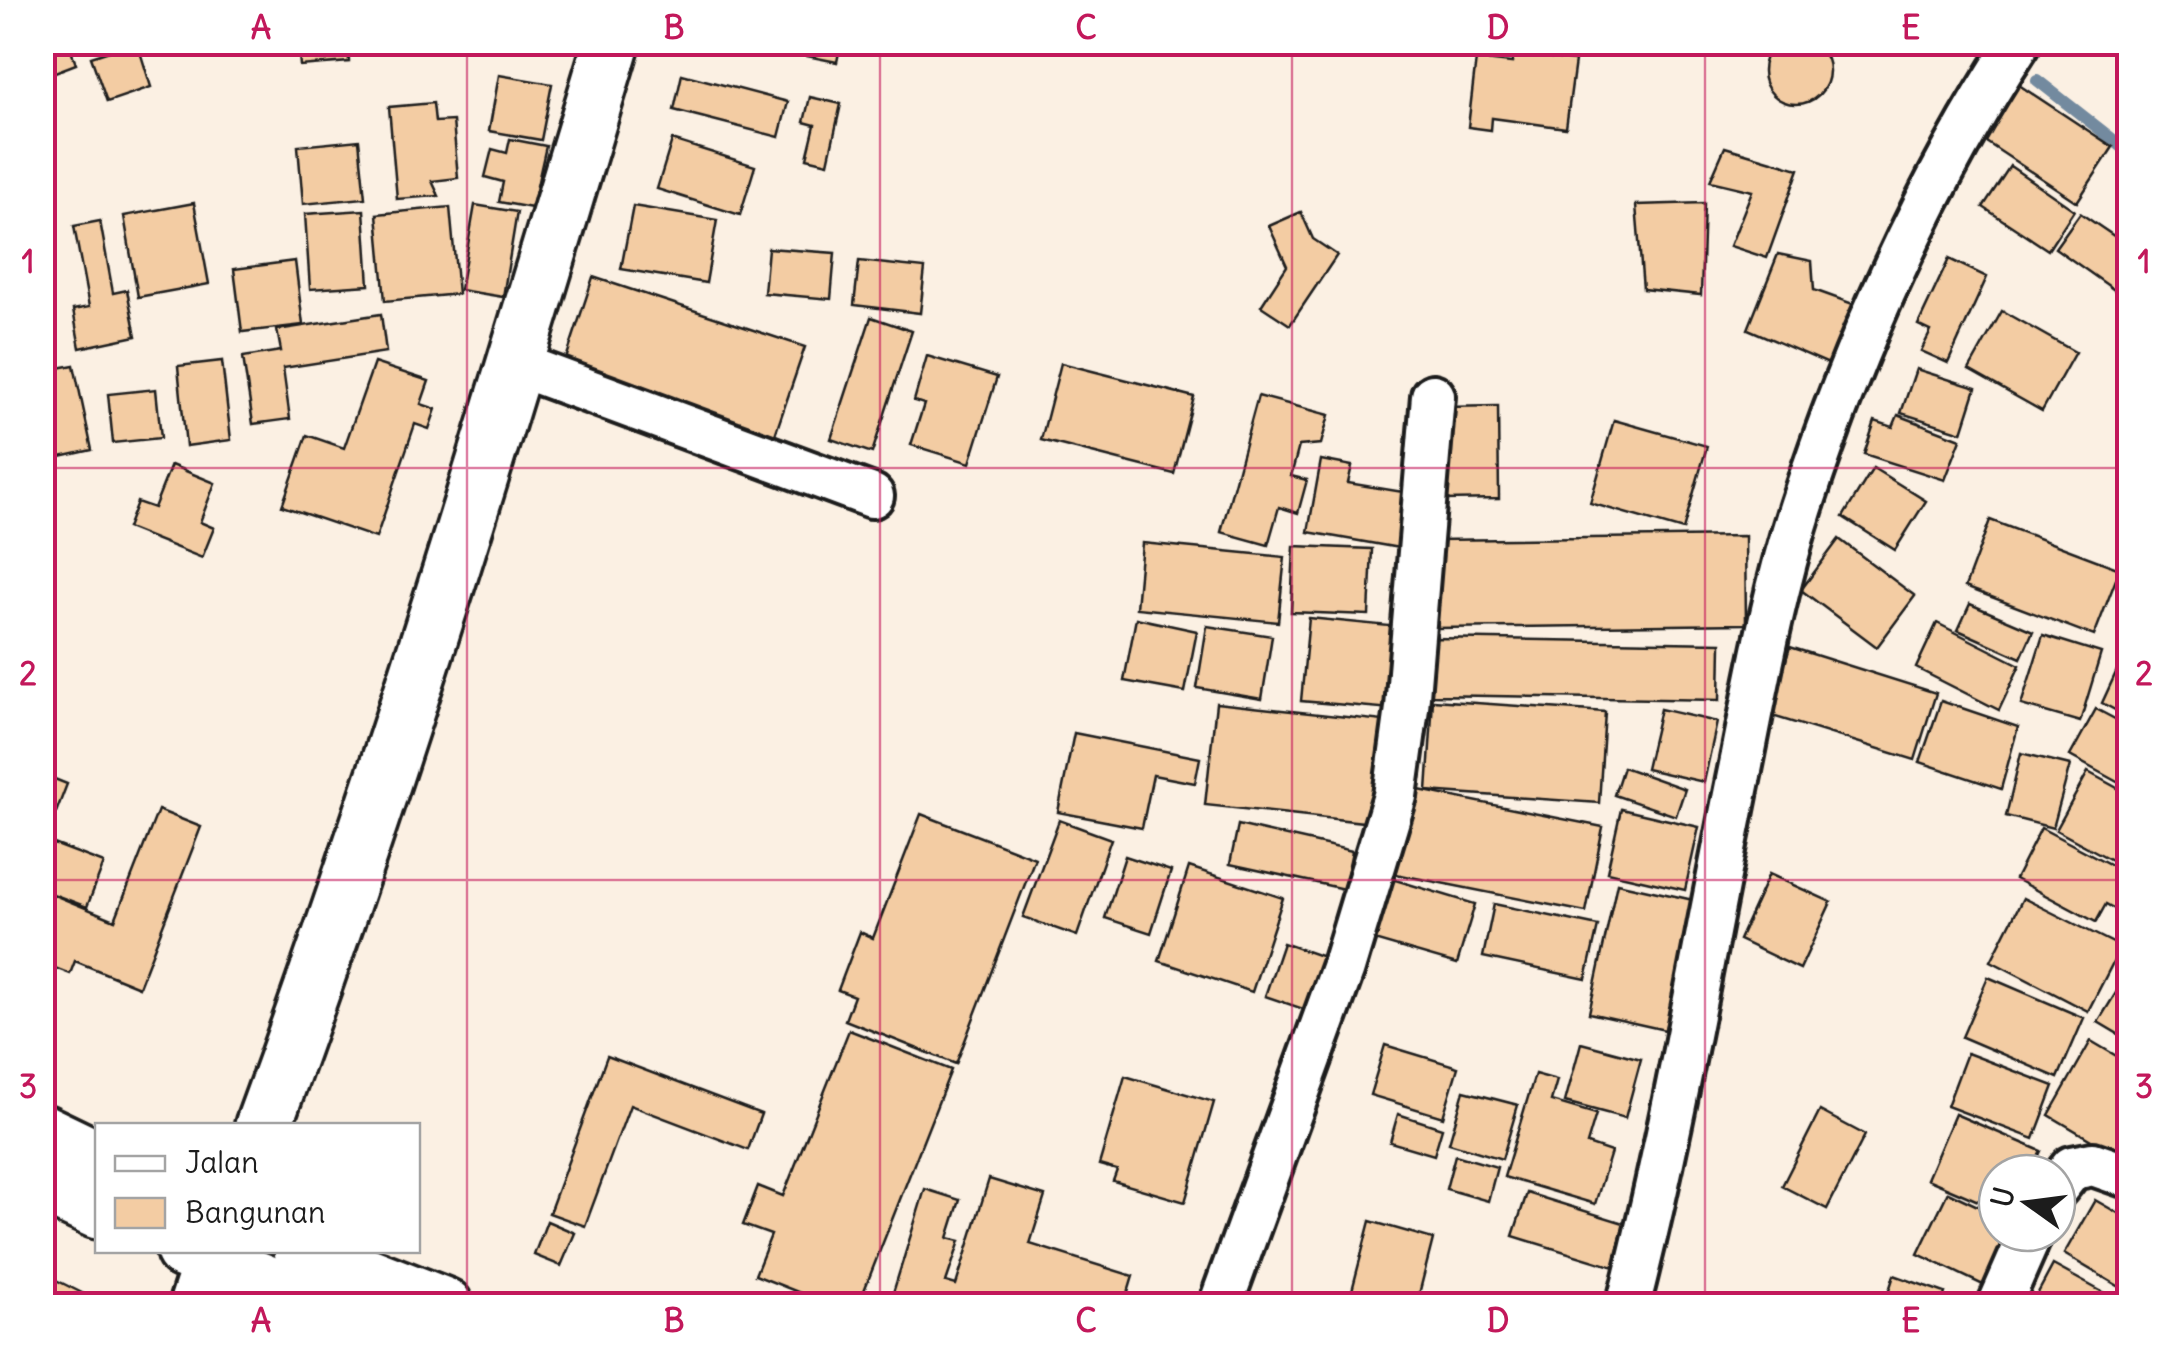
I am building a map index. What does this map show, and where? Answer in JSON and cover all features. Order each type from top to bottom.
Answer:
[{"type":"main road","points":[[263,1123],[326,954],[516,364],[612,42]]},
{"type":"main road","points":[[42,1132],[95,1158]]},
{"type":"main road","points":[[42,1185],[95,1210]]},
{"type":"main road","points":[[310,1253],[445,1306]]},
{"type":"main road","points":[[193,1272],[323,1306]]},
{"type":"street","points":[[1628,1306],[1658,1184],[1762,661],[1801,508],[1874,318],[1907,246],[1962,137],[2019,42]]},
{"type":"street","points":[[516,364],[872,496]]},
{"type":"street","points":[[1220,1306],[1330,1004],[1395,796],[1408,708],[1433,396]]},
{"type":"street","points":[[2077,1167],[2094,1164],[2130,1177]]},
{"type":"street","points":[[1999,1306],[2023,1253]]},
{"type":"building","points":[[1796,38],[1820,47],[1829,71],[1820,95],[1796,104],[1772,95],[1763,71],[1772,47]]},
{"type":"building","points":[[42,42],[68,42],[76,64],[42,77]]},
{"type":"building","points":[[137,42],[151,87],[107,102],[91,57]]},
{"type":"building","points":[[298,42],[348,42],[349,62],[300,66]]},
{"type":"building","points":[[805,42],[841,42],[837,62],[802,55]]},
{"type":"building","points":[[1513,53],[1575,61],[1566,128],[1492,118],[1491,130],[1468,127],[1476,59],[1512,63]]},
{"type":"building","points":[[682,74],[788,102],[779,137],[674,110]]},
{"type":"building","points":[[499,75],[552,84],[541,140],[489,131]]},
{"type":"building","points":[[2019,85],[2113,147],[2077,202],[1983,140]]},
{"type":"building","points":[[810,97],[841,104],[828,163],[807,158],[815,125],[804,122]]},
{"type":"building","points":[[433,103],[435,122],[453,121],[458,178],[432,181],[439,196],[397,199],[389,107]]},
{"type":"building","points":[[510,139],[546,146],[532,208],[499,202],[503,182],[485,177],[492,149],[507,153]]},
{"type":"building","points":[[359,140],[365,198],[303,204],[298,146]]},
{"type":"building","points":[[672,140],[755,166],[740,215],[657,189]]},
{"type":"building","points":[[1725,147],[1799,169],[1767,258],[1730,246],[1752,191],[1710,181]]},
{"type":"building","points":[[2010,166],[2074,210],[2048,250],[1983,207]]},
{"type":"building","points":[[194,203],[209,284],[138,297],[124,216]]},
{"type":"building","points":[[1704,203],[1701,295],[1643,289],[1636,205]]},
{"type":"building","points":[[475,205],[517,212],[503,297],[460,290]]},
{"type":"building","points":[[633,206],[717,220],[706,283],[621,269]]},
{"type":"building","points":[[450,207],[458,294],[385,301],[377,214]]},
{"type":"building","points":[[364,210],[369,285],[310,289],[305,214]]},
{"type":"building","points":[[1301,212],[1313,239],[1337,255],[1290,325],[1261,306],[1287,266],[1269,226]]},
{"type":"building","points":[[2080,213],[2130,247],[2130,280],[2120,294],[2055,248]]},
{"type":"building","points":[[100,221],[113,293],[127,290],[136,336],[80,348],[73,310],[89,307],[74,226]]},
{"type":"building","points":[[768,248],[835,253],[831,299],[764,293]]},
{"type":"building","points":[[1778,254],[1812,261],[1814,290],[1853,304],[1831,365],[1748,329]]},
{"type":"building","points":[[1949,259],[1987,277],[1948,363],[1921,351],[1931,331],[1918,325]]},
{"type":"building","points":[[295,261],[303,325],[242,332],[234,269]]},
{"type":"building","points":[[859,261],[925,268],[920,313],[854,305]]},
{"type":"building","points":[[593,277],[805,347],[775,435],[564,365]]},
{"type":"building","points":[[2002,311],[2075,352],[2042,411],[1969,370]]},
{"type":"building","points":[[381,314],[386,352],[283,368],[290,419],[253,424],[243,357],[281,351],[277,330]]},
{"type":"building","points":[[871,317],[912,331],[872,453],[831,439]]},
{"type":"building","points":[[2130,333],[2130,370],[2118,365]]},
{"type":"building","points":[[927,356],[997,377],[970,463],[911,445],[924,404],[914,401]]},
{"type":"building","points":[[222,361],[231,440],[186,446],[178,366]]},
{"type":"building","points":[[374,363],[429,381],[421,404],[436,409],[429,429],[415,424],[376,538],[282,506],[307,435],[344,448]]},
{"type":"building","points":[[1061,363],[1194,397],[1174,474],[1041,440]]},
{"type":"building","points":[[74,365],[92,450],[42,461],[42,371]]},
{"type":"building","points":[[1916,369],[1976,388],[1962,432],[1901,413]]},
{"type":"building","points":[[156,389],[161,438],[113,443],[108,394]]},
{"type":"building","points":[[1258,396],[1329,415],[1321,444],[1299,446],[1291,476],[1307,480],[1298,513],[1279,507],[1268,545],[1221,532]]},
{"type":"building","points":[[1498,406],[1499,499],[1444,500],[1443,407]]},
{"type":"building","points":[[1898,415],[1961,439],[1945,480],[1864,454],[1875,421],[1893,427]]},
{"type":"building","points":[[1614,420],[1707,446],[1683,530],[1590,503]]},
{"type":"building","points":[[1321,460],[1352,466],[1348,483],[1409,493],[1399,548],[1308,532]]},
{"type":"building","points":[[171,465],[215,483],[200,522],[214,528],[202,558],[127,528],[137,502],[154,508]]},
{"type":"building","points":[[1873,468],[1926,501],[1895,550],[1843,517]]},
{"type":"building","points":[[1990,520],[2120,569],[2094,636],[1965,587]]},
{"type":"building","points":[[1745,536],[1746,624],[1433,628],[1433,540]]},
{"type":"building","points":[[1839,539],[1915,596],[1877,647],[1801,590]]},
{"type":"building","points":[[1142,543],[1285,557],[1278,622],[1136,608]]},
{"type":"building","points":[[1294,546],[1372,549],[1369,615],[1291,612]]},
{"type":"building","points":[[1970,604],[2033,631],[2021,658],[1958,630]]},
{"type":"building","points":[[1136,618],[1197,631],[1185,692],[1124,681]]},
{"type":"building","points":[[1309,618],[1400,627],[1392,709],[1301,701]]},
{"type":"building","points":[[1937,623],[2020,665],[1999,710],[1916,668]]},
{"type":"building","points":[[1207,626],[1272,636],[1262,699],[1197,688]]},
{"type":"building","points":[[2043,635],[2101,653],[2080,722],[2021,705]]},
{"type":"building","points":[[1431,638],[1721,643],[1720,700],[1431,695]]},
{"type":"building","points":[[2130,642],[2130,718],[2102,703]]},
{"type":"building","points":[[1790,647],[1936,693],[1915,760],[1769,715]]},
{"type":"building","points":[[1433,700],[1605,712],[1599,803],[1427,791]]},
{"type":"building","points":[[1941,701],[2018,727],[2001,789],[1920,762]]},
{"type":"building","points":[[1216,703],[1384,721],[1373,823],[1205,805]]},
{"type":"building","points":[[1660,709],[1717,722],[1704,782],[1646,769]]},
{"type":"building","points":[[2096,709],[2130,727],[2130,789],[2070,756]]},
{"type":"building","points":[[1074,733],[1200,758],[1195,783],[1153,775],[1142,828],[1058,812]]},
{"type":"building","points":[[2021,753],[2070,765],[2053,828],[2006,816]]},
{"type":"building","points":[[1623,767],[1685,789],[1676,816],[1614,795]]},
{"type":"building","points":[[2088,772],[2130,795],[2130,870],[2056,830]]},
{"type":"building","points":[[42,774],[67,784],[42,849]]},
{"type":"building","points":[[1414,789],[1603,827],[1586,912],[1396,874]]},
{"type":"building","points":[[1621,809],[1699,827],[1685,890],[1607,872]]},
{"type":"building","points":[[158,810],[201,827],[139,987],[75,961],[70,974],[42,963],[42,890],[115,920]]},
{"type":"building","points":[[921,814],[1035,858],[956,1064],[845,1020],[854,996],[838,990],[860,932],[873,938]]},
{"type":"building","points":[[1059,820],[1111,839],[1077,936],[1023,917]]},
{"type":"building","points":[[1238,825],[1352,851],[1344,889],[1230,864]]},
{"type":"building","points":[[2041,828],[2130,875],[2125,915],[2106,904],[2096,922],[2015,879]]},
{"type":"building","points":[[46,841],[104,863],[87,907],[42,890]]},
{"type":"building","points":[[1125,856],[1171,871],[1151,933],[1105,918]]},
{"type":"building","points":[[1189,867],[1283,898],[1252,992],[1159,961]]},
{"type":"building","points":[[1769,874],[1831,902],[1800,969],[1739,940]]},
{"type":"building","points":[[1392,879],[1475,904],[1457,964],[1374,940]]},
{"type":"building","points":[[1617,883],[1693,900],[1665,1030],[1589,1013]]},
{"type":"building","points":[[2023,898],[2121,947],[2088,1011],[1991,961]]},
{"type":"building","points":[[1494,904],[1598,926],[1586,979],[1483,957]]},
{"type":"building","points":[[1283,943],[1329,959],[1312,1012],[1265,996]]},
{"type":"building","points":[[2130,970],[2130,1041],[2098,1022]]},
{"type":"building","points":[[1988,977],[2084,1018],[2058,1078],[1962,1037]]},
{"type":"building","points":[[849,1030],[951,1070],[858,1306],[833,1306],[755,1275],[771,1235],[743,1225],[758,1186],[783,1196]]},
{"type":"building","points":[[2091,1041],[2130,1064],[2130,1163],[2049,1115]]},
{"type":"building","points":[[1581,1043],[1641,1059],[1625,1118],[1565,1102]]},
{"type":"building","points":[[1385,1045],[1458,1067],[1443,1117],[1370,1095]]},
{"type":"building","points":[[1967,1053],[2054,1086],[2034,1139],[1947,1106]]},
{"type":"building","points":[[607,1056],[761,1114],[748,1150],[630,1105],[585,1226],[549,1213]]},
{"type":"building","points":[[1535,1074],[1557,1080],[1551,1101],[1596,1114],[1587,1144],[1611,1152],[1595,1204],[1504,1177]]},
{"type":"building","points":[[1125,1076],[1214,1102],[1185,1202],[1113,1181],[1117,1170],[1099,1165]]},
{"type":"building","points":[[1464,1091],[1518,1105],[1502,1159],[1449,1143]]},
{"type":"building","points":[[1820,1111],[1865,1135],[1827,1209],[1782,1186]]},
{"type":"building","points":[[1398,1114],[1442,1128],[1434,1155],[1390,1142]]},
{"type":"building","points":[[1955,1114],[2041,1151],[1977,1153],[1977,1200],[1927,1179]]},
{"type":"building","points":[[1455,1155],[1497,1167],[1488,1201],[1446,1189]]},
{"type":"building","points":[[989,1179],[1045,1196],[1030,1244],[1133,1276],[1124,1306],[889,1306],[925,1189],[960,1200],[948,1238],[960,1241],[946,1282],[956,1285]]},
{"type":"building","points":[[1948,1192],[1977,1206],[1977,1253],[2019,1253],[2000,1293],[1918,1254]]},
{"type":"building","points":[[1527,1193],[1627,1224],[1614,1267],[1513,1236]]},
{"type":"building","points":[[2095,1200],[2130,1220],[2130,1281],[2125,1290],[2064,1254],[2077,1253],[2077,1231]]},
{"type":"building","points":[[547,1221],[575,1233],[561,1266],[534,1255]]},
{"type":"building","points":[[1370,1221],[1433,1239],[1416,1306],[1348,1306]]},
{"type":"building","points":[[2053,1265],[2117,1300],[2115,1306],[2031,1306]]},
{"type":"building","points":[[42,1273],[108,1306],[42,1306]]},
{"type":"building","points":[[1894,1275],[1945,1293],[1941,1306],[1884,1306]]},
{"type":"waterway","points":[[2037,80],[2130,153]]}]
